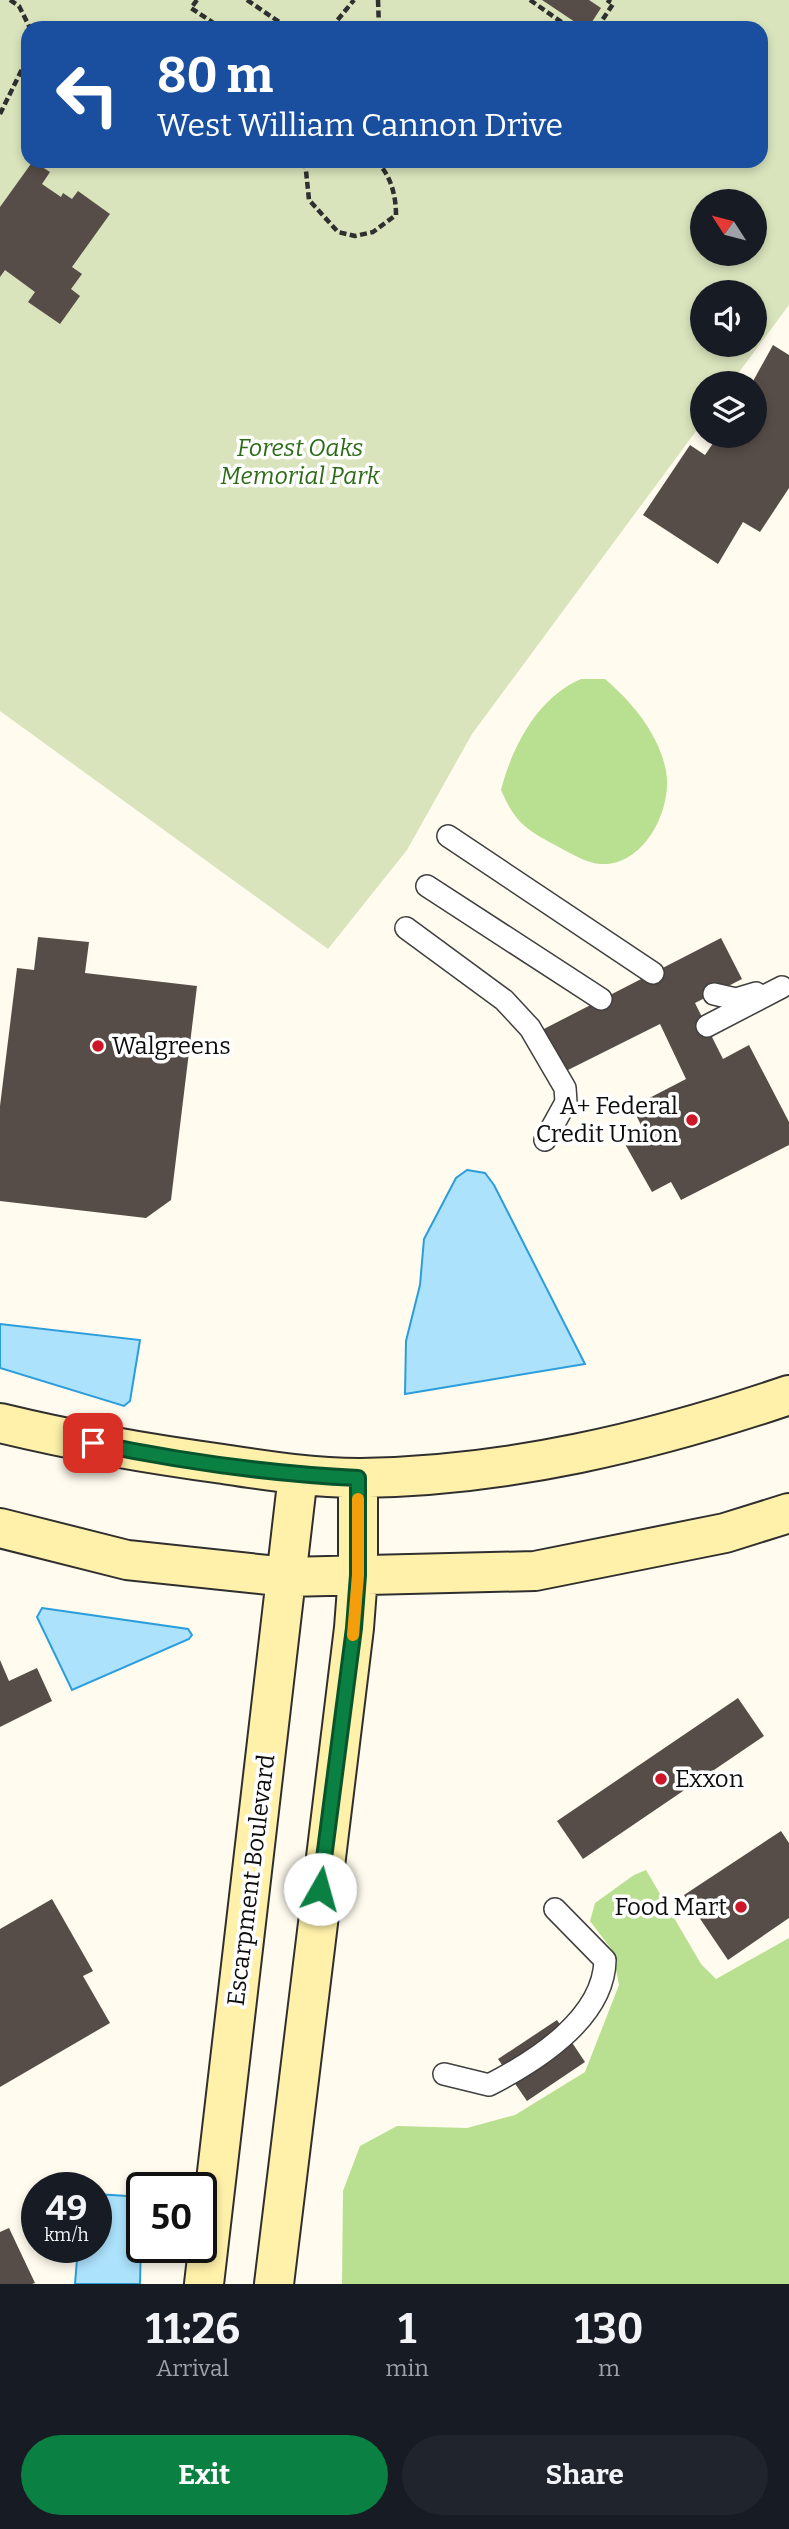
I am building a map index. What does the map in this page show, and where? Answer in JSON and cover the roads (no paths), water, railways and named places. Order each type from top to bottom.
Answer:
[{"type":"main road","points":[[0,1423],[139,1453],[298,1475],[358,1478],[487,1470],[611,1448],[706,1423],[789,1395]]},
{"type":"main road","name":"Escarpment Boulevard","points":[[204,2284],[298,1475]]},
{"type":"main road","points":[[274,2284],[358,1575],[358,1478]]},
{"type":"main road","points":[[0,1528],[127,1560],[287,1577],[535,1571],[724,1533],[789,1513]]},
{"type":"lane","points":[[448,836],[653,973]]},
{"type":"lane","points":[[427,886],[601,999]]},
{"type":"lane","points":[[406,928],[504,1000],[530,1028],[565,1088],[566,1102],[545,1140]]},
{"type":"lane","points":[[707,1026],[782,987],[736,999],[714,994]]},
{"type":"lane","points":[[444,2074],[489,2085],[509,2075],[567,2033],[587,2013],[605,1976],[605,1960],[555,1909]]},
{"type":"water","points":[[467,1170],[485,1173],[494,1185],[585,1364],[405,1394],[406,1341],[420,1285],[424,1239],[456,1178]]},
{"type":"water","points":[[0,1324],[140,1340],[130,1401],[124,1406],[0,1368]]},
{"type":"water","points":[[42,1608],[188,1629],[192,1635],[189,1639],[72,1690],[37,1617]]},
{"type":"water","points":[[112,2195],[126,2196],[126,2263],[140,2263],[140,2284],[75,2284],[77,2263],[112,2263]]},
{"type":"place","name":"Walgreens","points":[[98,1046]]},
{"type":"place","name":"A+ Federal Credit Union","points":[[692,1120]]},
{"type":"place","name":"Exxon","points":[[661,1779]]},
{"type":"place","name":"Food Mart","points":[[741,1907]]},
{"type":"park label","name":"Forest Oaks Memorial Park","points":[[300,462]]}]
